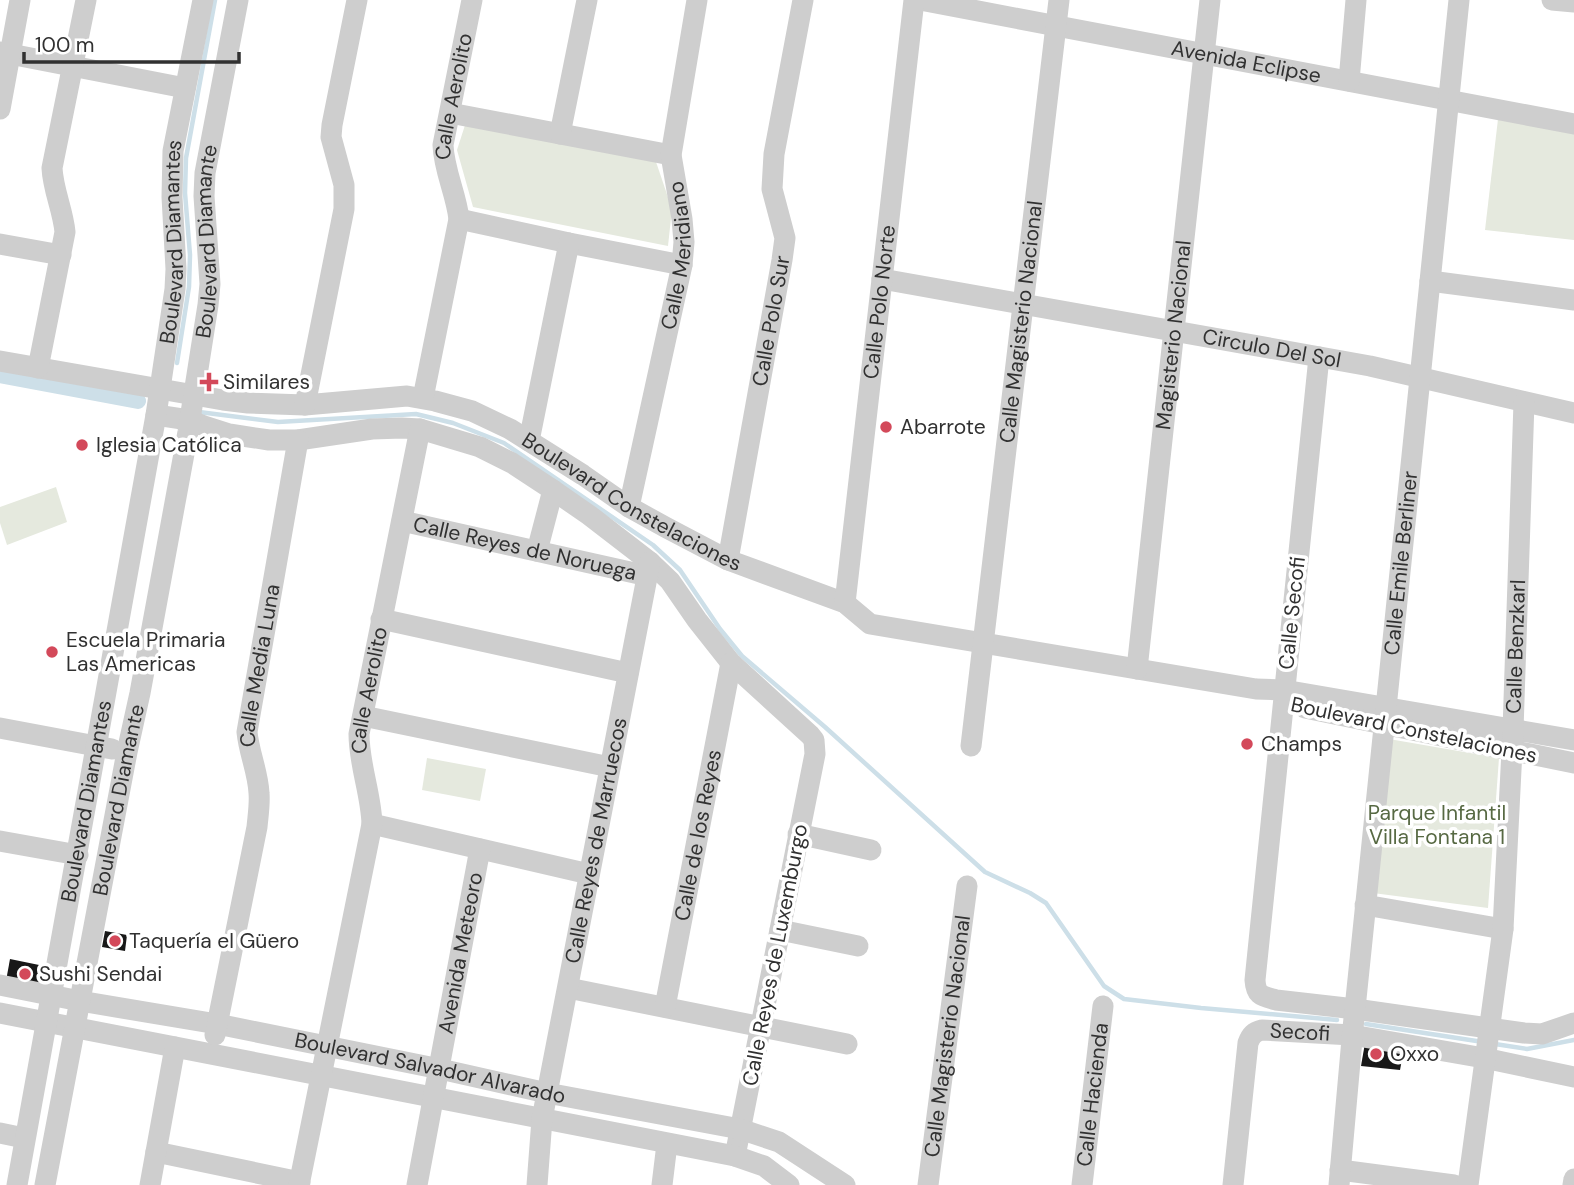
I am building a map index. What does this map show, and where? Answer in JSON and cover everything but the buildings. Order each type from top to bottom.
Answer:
[{"type":"street","points":[[0,109],[5,53],[20,0]]},
{"type":"street","points":[[38,368],[65,232],[52,168],[86,0]]},
{"type":"street","name":"Boulevard Diamantes","points":[[16,1185],[156,415],[175,289],[173,152],[204,0]]},
{"type":"street","name":"Boulevard Diamante","points":[[45,1185],[143,679],[204,337],[210,285],[205,173],[238,0]]},
{"type":"street","points":[[305,405],[344,209],[344,185],[331,137],[331,125],[357,0]]},
{"type":"street","name":"Calle Aerolito","points":[[423,398],[458,219],[443,145],[472,0]]},
{"type":"street","points":[[560,134],[587,0]]},
{"type":"street","name":"Calle Meridiano","points":[[629,507],[682,265],[682,219],[671,155],[697,0]]},
{"type":"street","name":"Calle Polo Sur","points":[[728,560],[785,238],[772,189],[772,174],[803,0]]},
{"type":"street","name":"Calle Polo Norte","points":[[845,603],[914,0]]},
{"type":"street","name":"Avenida Eclipse","points":[[920,0],[1574,124]]},
{"type":"street","name":"Calle Magisterio Nacional","points":[[971,746],[1059,0]]},
{"type":"street","name":"Magisterio Nacional","points":[[1137,669],[1210,0]]},
{"type":"street","points":[[1349,81],[1356,0]]},
{"type":"street","name":"Calle Emile Berliner","points":[[1347,1178],[1345,1126],[1353,1021],[1459,0]]},
{"type":"street","points":[[1552,0],[1574,2]]},
{"type":"street","points":[[5,53],[185,88]]},
{"type":"street","points":[[450,113],[671,155]]},
{"type":"street","points":[[458,219],[682,265]]},
{"type":"street","points":[[529,441],[569,243]]},
{"type":"street","points":[[0,244],[61,255]]},
{"type":"street","name":"Circulo Del Sol","points":[[882,279],[1370,366],[1574,413]]},
{"type":"street","points":[[1430,281],[1574,300]]},
{"type":"street","name":"Calle Secofi","points":[[1258,993],[1255,980],[1319,357]]},
{"type":"street","name":"Boulevard Constelaciones","points":[[0,361],[248,403],[305,405],[407,396],[423,398],[472,411],[510,429],[629,507],[728,560],[845,603],[870,624],[1256,689],[1513,741],[1574,763]]},
{"type":"street","name":"Calle Benzkarl","points":[[1468,1185],[1503,929],[1513,741],[1524,401]]},
{"type":"street","name":"Boulevard Constelaciones","points":[[156,415],[189,420],[229,434],[269,440],[298,440],[372,429],[420,429],[480,447],[512,463],[589,515],[649,569],[670,581],[696,620],[731,663],[810,735],[814,740],[815,754]]},
{"type":"street","name":"Calle Aerolito","points":[[300,1183],[372,824],[359,750],[359,734],[420,429]]},
{"type":"street","name":"Calle Media Luna","points":[[211,1055],[257,827],[259,794],[247,732],[298,440]]},
{"type":"street","points":[[537,551],[552,490]]},
{"type":"street","name":"Calle Reyes de Noruega","points":[[402,521],[537,551],[649,569]]},
{"type":"street","name":"Calle Reyes de Marruecos","points":[[537,1185],[542,1119],[649,569]]},
{"type":"street","points":[[381,619],[628,673]]},
{"type":"street","name":"Calle de los Reyes","points":[[665,1007],[731,663]]},
{"type":"street","points":[[362,716],[610,766]]},
{"type":"street","points":[[0,728],[127,752]]},
{"type":"street","name":"Boulevard Constelaciones","points":[[1513,741],[1574,740]]},
{"type":"street","name":"Calle Reyes de Luxemburgo","points":[[735,1156],[815,754]]},
{"type":"street","points":[[372,824],[589,874]]},
{"type":"street","points":[[799,834],[871,850]]},
{"type":"street","points":[[0,841],[78,855]]},
{"type":"street","name":"Avenida Meteoro","points":[[417,1185],[480,849]]},
{"type":"street","name":"Calle Magisterio Nacional","points":[[928,1185],[967,886]]},
{"type":"street","points":[[1365,905],[1503,929]]},
{"type":"street","points":[[780,930],[858,946]]},
{"type":"street","name":"Boulevard Salvador Alvarado","points":[[0,985],[217,1024],[547,1093],[740,1129],[779,1142],[845,1185]]},
{"type":"street","points":[[568,988],[847,1044]]},
{"type":"street","name":"Secofi","points":[[1258,993],[1353,1021]]},
{"type":"street","name":"Calle Hacienda","points":[[1082,1185],[1103,1006]]},
{"type":"street","name":"Boulevard Salvador Alvarado","points":[[0,1013],[735,1156],[764,1166],[781,1182]]},
{"type":"street","points":[[1353,1021],[1487,1037],[1542,1034],[1574,1023]]},
{"type":"street","points":[[1353,1021],[1487,1037],[1574,1077]]},
{"type":"street","name":"Secofi","points":[[1233,1185],[1251,1035],[1262,1030],[1353,1021]]},
{"type":"street","points":[[150,1185],[175,1047]]},
{"type":"street","points":[[0,1133],[24,1138]]},
{"type":"street","points":[[662,1185],[667,1144]]},
{"type":"street","points":[[156,1152],[300,1183]]},
{"type":"street","points":[[1347,1178],[1454,1185]]},
{"type":"street","points":[[1573,1185],[1574,1179]]},
{"type":"green space","points":[[1498,119],[1574,131],[1574,240],[1485,230]]},
{"type":"green space","points":[[466,122],[654,156],[672,209],[668,246],[473,207],[457,150]]},
{"type":"green space","points":[[56,487],[67,522],[7,545],[0,523],[0,507]]},
{"type":"green space","name":"Parque Infantil Villa Fontana 1","points":[[1389,739],[1499,758],[1488,908],[1373,893]]},
{"type":"green space","points":[[427,758],[486,769],[480,801],[422,790]]},
{"type":"waterway","points":[[177,363],[189,287],[186,158],[215,0]]},
{"type":"waterway","points":[[0,375],[138,401]]},
{"type":"waterway","points":[[199,412],[278,422],[416,414],[453,423],[504,443],[653,545],[680,570],[742,656],[985,872],[1046,903],[1104,986],[1124,999],[1337,1020]]},
{"type":"waterway","points":[[1366,1024],[1483,1042]]},
{"type":"waterway","points":[[1495,1044],[1527,1049],[1574,1040]]},
{"type":"place","name":"Similares","points":[[209,382]]},
{"type":"place","name":"Abarrote","points":[[886,427]]},
{"type":"place","name":"Iglesia Católica","points":[[82,445]]},
{"type":"place","name":"Escuela Primaria Las Americas","points":[[52,652]]},
{"type":"place","name":"Champs","points":[[1247,744]]},
{"type":"place","name":"Taquería el Güero","points":[[115,941]]},
{"type":"place","name":"Sushi Sendai","points":[[25,974]]},
{"type":"place","name":"Oxxo","points":[[1376,1054]]}]
